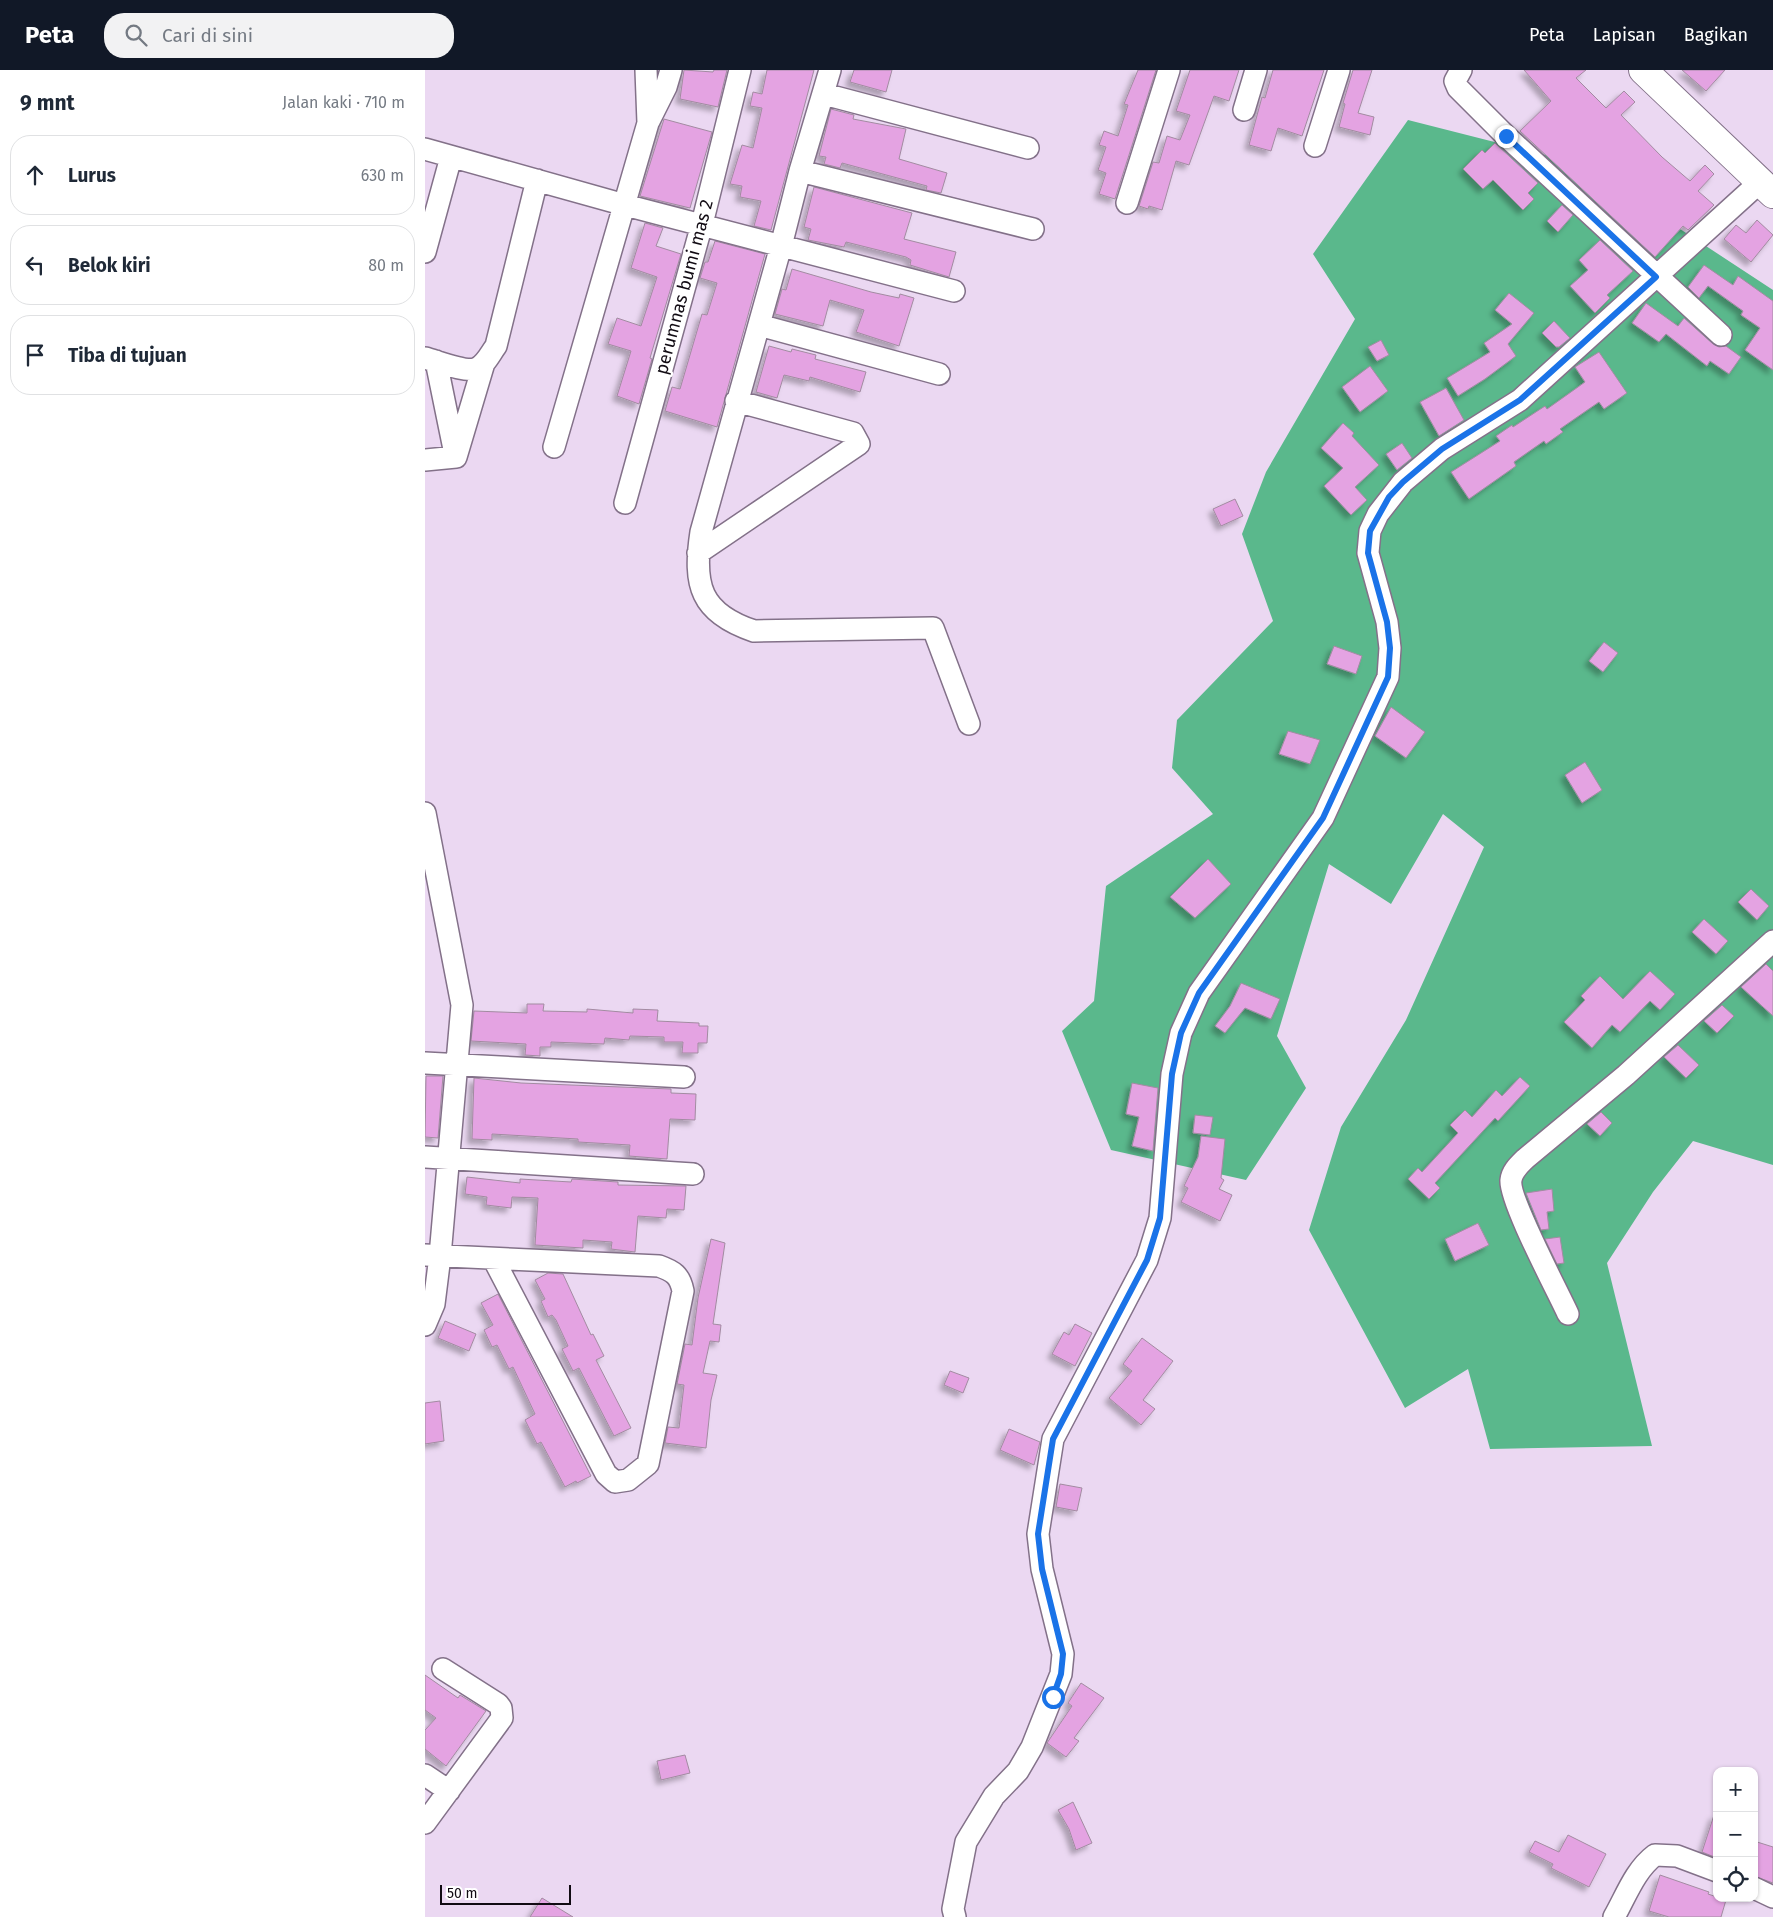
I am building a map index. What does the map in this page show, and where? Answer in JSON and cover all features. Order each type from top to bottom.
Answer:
[{"type":"highway","points":[[1643,70],[1766,188]]},
{"type":"street","points":[[646,70],[648,123]]},
{"type":"street","points":[[554,447],[648,123],[666,87],[671,70]]},
{"type":"street","name":"perumnas bumi mas 2","points":[[625,503],[702,224],[740,70]]},
{"type":"street","points":[[830,70],[800,171],[781,246],[701,532],[698,553],[699,582],[708,602],[730,623],[754,631],[933,628],[969,724]]},
{"type":"street","points":[[1127,203],[1169,70]]},
{"type":"street","points":[[1244,110],[1256,70]]},
{"type":"street","points":[[1315,146],[1339,70]]},
{"type":"street","points":[[1461,70],[1455,81],[1458,88],[1656,277],[1721,335]]},
{"type":"street","points":[[824,94],[1028,148]]},
{"type":"street","points":[[425,149],[625,205],[953,291]]},
{"type":"street","points":[[425,252],[451,157]]},
{"type":"street","points":[[800,171],[1033,229]]},
{"type":"street","points":[[456,457],[484,363],[496,346],[537,180]]},
{"type":"street","points":[[955,1917],[953,1909],[966,1842],[994,1796],[1018,1771],[1033,1747],[1061,1674],[1063,1654],[1042,1569],[1038,1534],[1053,1439],[1147,1260],[1160,1218],[1172,1074],[1181,1033],[1199,993],[1323,818],[1388,677],[1390,648],[1387,622],[1368,553],[1370,531],[1389,497],[1403,482],[1442,449],[1520,400],[1656,277],[1766,188]]},
{"type":"street","points":[[759,325],[939,374]]},
{"type":"street","points":[[456,457],[431,360],[467,369],[475,369],[484,363]]},
{"type":"street","points":[[698,553],[859,444],[853,433],[737,400]]},
{"type":"street","points":[[425,460],[456,457]]},
{"type":"street","points":[[425,813],[462,1005],[459,1064],[450,1159],[433,1256],[433,1304],[425,1324]]},
{"type":"street","points":[[1568,1314],[1527,1229],[1510,1182],[1513,1172],[1525,1159],[1626,1075],[1773,941]]},
{"type":"street","points":[[425,1063],[684,1077]]},
{"type":"street","points":[[425,1157],[693,1174]]},
{"type":"street","points":[[433,1256],[659,1266],[671,1270],[677,1275],[683,1291],[648,1464],[628,1480],[615,1482],[606,1474],[494,1260]]},
{"type":"street","points":[[425,1823],[503,1718],[503,1713],[498,1704],[443,1668]]},
{"type":"street","points":[[425,1775],[449,1791]]},
{"type":"street","points":[[1614,1917],[1636,1875],[1647,1861],[1655,1855],[1677,1856],[1713,1870]]},
{"type":"street","points":[[1758,1890],[1773,1897]]},
{"type":"green space","points":[[1408,120],[1581,164],[1773,290],[1773,1165],[1693,1141],[1653,1192],[1607,1263],[1652,1446],[1490,1449],[1468,1369],[1405,1408],[1309,1230],[1341,1127],[1406,1020],[1484,847],[1443,814],[1391,904],[1329,864],[1277,1036],[1306,1088],[1246,1180],[1111,1150],[1062,1031],[1094,1001],[1106,886],[1213,814],[1172,768],[1177,720],[1273,621],[1242,534],[1266,472],[1355,319],[1313,254]]},
{"type":"building","points":[[684,70],[713,72],[714,70],[727,70],[718,107],[680,99]]},
{"type":"building","points":[[767,70],[814,70],[771,230],[754,226],[761,201],[740,197],[742,186],[730,184],[742,145],[753,148],[762,108],[750,106],[753,92],[762,94]]},
{"type":"building","points":[[854,70],[892,70],[886,92],[850,82]]},
{"type":"building","points":[[1138,70],[1156,70],[1115,199],[1099,194],[1106,173],[1098,170],[1106,147],[1099,145],[1104,131],[1118,136],[1128,105],[1124,104]]},
{"type":"building","points":[[1190,70],[1239,70],[1229,101],[1214,96],[1189,165],[1176,161],[1162,210],[1149,206],[1148,209],[1139,206],[1153,162],[1159,163],[1167,136],[1180,140],[1190,115],[1176,111]]},
{"type":"building","points":[[1273,70],[1324,70],[1302,136],[1278,128],[1271,151],[1249,145],[1262,97],[1265,98]]},
{"type":"building","points":[[1353,70],[1372,70],[1358,113],[1374,117],[1370,135],[1339,127],[1345,104],[1343,103]]},
{"type":"building","points":[[1524,70],[1586,70],[1576,78],[1606,108],[1624,91],[1635,102],[1621,115],[1662,157],[1690,181],[1705,165],[1714,174],[1698,191],[1714,205],[1688,230],[1683,226],[1655,257],[1520,131],[1551,101]]},
{"type":"building","points":[[1682,70],[1725,70],[1706,91]]},
{"type":"building","points":[[831,109],[854,115],[853,119],[906,129],[899,159],[947,173],[941,193],[926,190],[927,186],[842,163],[840,168],[824,164],[826,157],[819,156]]},
{"type":"building","points":[[664,119],[712,132],[690,208],[640,196]]},
{"type":"building","points":[[1495,143],[1538,183],[1528,193],[1534,199],[1523,210],[1493,180],[1483,189],[1463,169],[1482,150],[1485,153]]},
{"type":"building","points":[[814,187],[912,213],[904,239],[956,252],[949,277],[910,265],[911,260],[906,257],[846,242],[844,247],[808,240],[811,229],[804,227]]},
{"type":"building","points":[[1562,205],[1573,215],[1558,232],[1547,221]]},
{"type":"building","points":[[1757,220],[1773,235],[1751,262],[1724,239],[1736,225],[1746,233]]},
{"type":"building","points":[[645,223],[663,228],[656,246],[681,254],[650,358],[652,359],[639,404],[617,396],[631,351],[608,344],[617,318],[641,326],[657,277],[631,268]]},
{"type":"building","points":[[1600,240],[1633,271],[1607,295],[1610,298],[1595,313],[1570,286],[1588,270],[1579,260]]},
{"type":"building","points":[[715,241],[765,254],[717,427],[665,411],[672,387],[680,389],[702,314],[707,315],[717,283],[700,278]]},
{"type":"building","points":[[1704,265],[1733,285],[1738,276],[1773,301],[1773,370],[1745,350],[1760,328],[1741,315],[1743,311],[1708,286],[1699,298],[1688,287]]},
{"type":"building","points":[[792,269],[871,292],[899,298],[900,294],[914,298],[899,346],[856,332],[864,310],[830,300],[823,326],[775,314],[782,289],[786,290]]},
{"type":"building","points":[[1509,293],[1534,313],[1508,344],[1516,356],[1458,396],[1447,378],[1490,352],[1484,343],[1512,324],[1495,310]]},
{"type":"building","points":[[1646,303],[1678,326],[1684,318],[1713,344],[1719,347],[1726,346],[1741,357],[1729,374],[1710,361],[1707,366],[1666,334],[1659,342],[1632,323]]},
{"type":"building","points":[[1554,321],[1570,338],[1559,347],[1556,347],[1542,333]]},
{"type":"building","points":[[1381,340],[1389,355],[1377,361],[1368,347]]},
{"type":"building","points":[[769,346],[791,352],[792,349],[816,355],[815,359],[866,372],[860,392],[810,377],[809,381],[784,375],[777,398],[756,392]]},
{"type":"building","points":[[1599,352],[1627,393],[1604,409],[1599,402],[1560,429],[1563,432],[1546,444],[1544,441],[1514,462],[1516,466],[1469,499],[1451,472],[1500,441],[1496,436],[1512,425],[1513,427],[1545,406],[1547,409],[1585,382],[1575,367]]},
{"type":"building","points":[[1370,366],[1388,391],[1360,412],[1342,387]]},
{"type":"building","points":[[1446,388],[1464,420],[1439,436],[1420,402]]},
{"type":"building","points":[[1343,423],[1354,433],[1352,436],[1379,465],[1355,487],[1367,500],[1351,515],[1324,486],[1343,468],[1321,448]]},
{"type":"building","points":[[1402,443],[1412,458],[1397,470],[1386,454]]},
{"type":"building","points":[[1235,499],[1243,516],[1221,526],[1213,509]]},
{"type":"building","points":[[1604,642],[1618,653],[1603,672],[1589,661]]},
{"type":"building","points":[[1334,646],[1362,656],[1356,674],[1327,664]]},
{"type":"building","points":[[1391,707],[1425,732],[1406,758],[1375,736]]},
{"type":"building","points":[[1288,731],[1320,740],[1310,764],[1279,754]]},
{"type":"building","points":[[1585,762],[1602,790],[1582,803],[1565,775]]},
{"type":"building","points":[[1208,859],[1231,884],[1195,918],[1170,897]]},
{"type":"building","points":[[1751,889],[1769,906],[1757,920],[1738,902]]},
{"type":"building","points":[[1704,919],[1728,941],[1716,954],[1692,932]]},
{"type":"building","points":[[1766,964],[1773,971],[1773,1016],[1741,987]]},
{"type":"building","points":[[1650,971],[1675,994],[1660,1010],[1650,1001],[1620,1032],[1612,1025],[1592,1048],[1564,1022],[1585,1000],[1581,996],[1600,976],[1623,999]]},
{"type":"building","points":[[1241,983],[1280,999],[1271,1019],[1245,1008],[1225,1033],[1215,1026],[1230,1006]]},
{"type":"building","points":[[527,1004],[544,1004],[543,1011],[587,1012],[587,1009],[633,1013],[633,1009],[658,1010],[657,1021],[699,1023],[699,1026],[708,1026],[707,1043],[698,1043],[698,1053],[682,1053],[683,1042],[664,1042],[664,1037],[630,1036],[629,1040],[605,1038],[604,1044],[551,1042],[551,1047],[540,1047],[540,1056],[525,1055],[526,1044],[471,1041],[474,1011],[527,1013]]},
{"type":"building","points":[[1722,1005],[1734,1016],[1717,1033],[1704,1021]]},
{"type":"building","points":[[1678,1045],[1699,1065],[1686,1078],[1664,1057]]},
{"type":"building","points":[[426,1076],[443,1076],[438,1138],[425,1137]]},
{"type":"building","points":[[1520,1077],[1530,1086],[1498,1121],[1495,1118],[1435,1183],[1440,1188],[1429,1199],[1408,1179],[1418,1168],[1422,1172],[1458,1133],[1450,1125],[1465,1110],[1472,1117],[1496,1090],[1502,1096]]},
{"type":"building","points":[[474,1078],[521,1083],[671,1089],[671,1093],[696,1094],[695,1120],[670,1119],[667,1159],[629,1156],[630,1145],[578,1142],[578,1139],[492,1134],[492,1140],[472,1139]]},
{"type":"building","points":[[1132,1083],[1158,1088],[1153,1151],[1132,1146],[1139,1117],[1126,1114]]},
{"type":"building","points":[[1601,1112],[1612,1123],[1600,1136],[1587,1124]]},
{"type":"building","points":[[1195,1115],[1213,1117],[1210,1135],[1193,1133]]},
{"type":"building","points":[[1201,1136],[1225,1139],[1221,1178],[1224,1180],[1219,1189],[1232,1195],[1220,1221],[1181,1202],[1188,1188],[1184,1186],[1198,1157]]},
{"type":"building","points":[[467,1177],[520,1183],[520,1179],[571,1182],[572,1179],[618,1182],[618,1185],[686,1186],[684,1210],[667,1209],[666,1218],[638,1216],[635,1252],[611,1249],[612,1242],[583,1240],[583,1248],[535,1245],[538,1198],[512,1197],[511,1208],[486,1205],[487,1197],[465,1194]]},
{"type":"building","points":[[1552,1189],[1554,1211],[1547,1212],[1549,1229],[1541,1230],[1526,1193]]},
{"type":"building","points":[[1478,1223],[1489,1245],[1455,1261],[1445,1239]]},
{"type":"building","points":[[1560,1237],[1564,1263],[1557,1264],[1545,1239]]},
{"type":"building","points":[[711,1239],[725,1243],[713,1324],[721,1325],[719,1342],[710,1341],[703,1373],[717,1375],[711,1400],[706,1448],[665,1443],[668,1427],[679,1428],[684,1385],[677,1384],[685,1344],[692,1345],[698,1298]]},
{"type":"building","points":[[548,1273],[563,1274],[591,1335],[593,1334],[604,1356],[596,1360],[631,1428],[614,1436],[579,1368],[573,1371],[562,1349],[568,1346],[556,1320],[552,1315],[548,1317],[541,1301],[545,1299],[535,1280]]},
{"type":"building","points":[[498,1294],[591,1476],[577,1483],[576,1481],[565,1487],[541,1442],[537,1444],[525,1420],[535,1414],[513,1367],[509,1369],[497,1345],[492,1347],[484,1330],[493,1325],[481,1303]]},
{"type":"building","points":[[445,1321],[476,1334],[469,1351],[438,1338]]},
{"type":"building","points":[[1075,1324],[1092,1333],[1075,1366],[1052,1354],[1064,1332],[1069,1335]]},
{"type":"building","points":[[1142,1338],[1173,1361],[1143,1400],[1155,1409],[1141,1425],[1109,1398],[1132,1371],[1123,1364]]},
{"type":"building","points":[[950,1371],[969,1378],[963,1393],[944,1385]]},
{"type":"building","points":[[440,1401],[444,1441],[425,1444],[425,1403]]},
{"type":"building","points":[[1009,1429],[1040,1442],[1034,1465],[1000,1450]]},
{"type":"building","points":[[1060,1484],[1082,1488],[1077,1511],[1056,1507]]},
{"type":"building","points":[[425,1675],[458,1698],[460,1695],[486,1711],[446,1766],[425,1749],[425,1730],[436,1718],[425,1710]]},
{"type":"building","points":[[1081,1683],[1104,1698],[1074,1738],[1079,1741],[1066,1757],[1047,1743],[1072,1706],[1068,1703]]},
{"type":"building","points":[[685,1755],[690,1773],[661,1780],[657,1761]]},
{"type":"building","points":[[1073,1802],[1092,1843],[1076,1850],[1069,1829],[1058,1810]]},
{"type":"building","points":[[1713,1818],[1713,1856],[1702,1852]]},
{"type":"building","points":[[1568,1835],[1606,1854],[1589,1887],[1551,1868],[1553,1864],[1529,1852],[1535,1841],[1559,1852]]},
{"type":"building","points":[[1758,1842],[1773,1847],[1773,1883],[1758,1877]]},
{"type":"building","points":[[1660,1875],[1709,1892],[1708,1894],[1713,1896],[1713,1902],[1725,1902],[1721,1917],[1669,1917],[1649,1911]]},
{"type":"building","points":[[542,1898],[573,1917],[530,1917]]},
{"type":"route","points":[[1053,1697],[1061,1674],[1063,1654],[1042,1569],[1038,1534],[1053,1439],[1147,1260],[1160,1218],[1172,1074],[1181,1033],[1199,993],[1323,818],[1388,677],[1390,648],[1387,622],[1368,553],[1370,531],[1389,497],[1403,482],[1442,449],[1520,400],[1656,277],[1506,136]]}]
